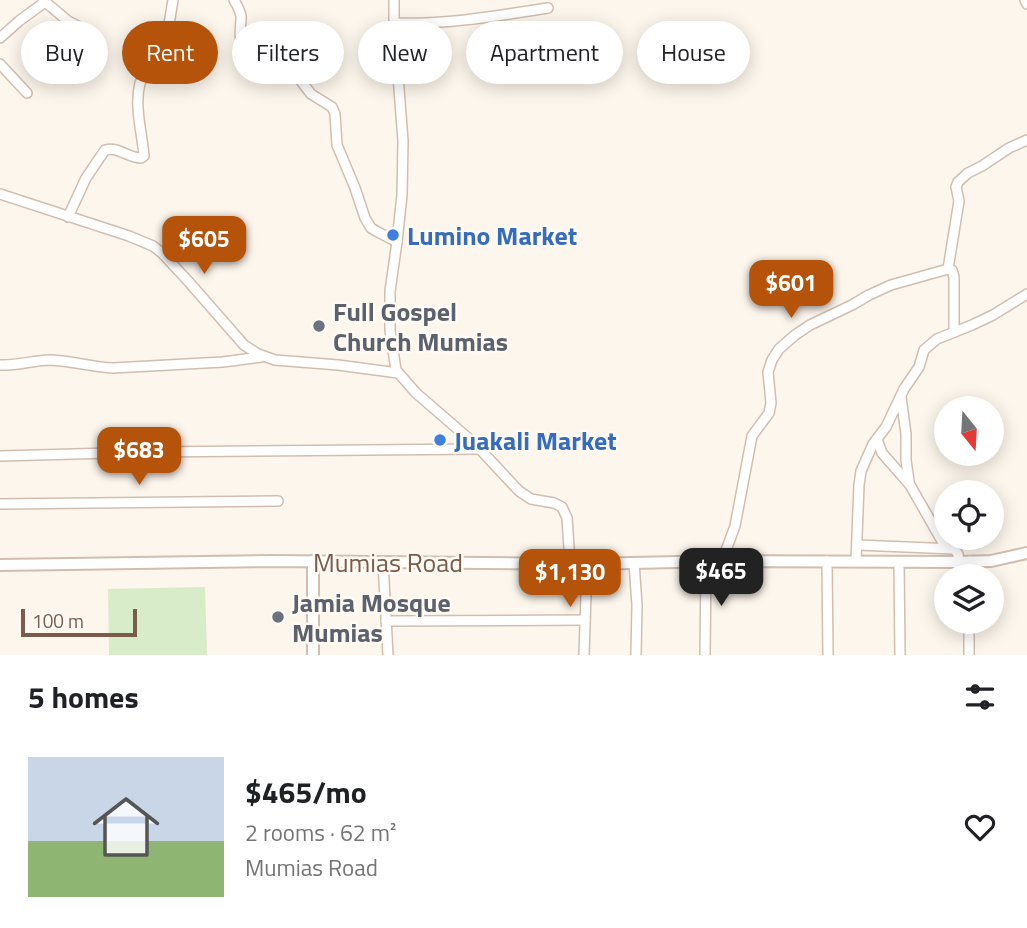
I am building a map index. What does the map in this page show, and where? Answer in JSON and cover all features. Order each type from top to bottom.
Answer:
[{"type":"street","points":[[68,218],[86,178],[105,150],[114,149],[134,158],[144,156],[138,90],[167,36],[173,0]]},
{"type":"street","points":[[234,0],[240,13],[243,43],[248,47],[266,47],[292,69],[311,94],[332,107],[337,145],[365,218],[371,228],[397,242]]},
{"type":"street","points":[[394,0],[394,21]]},
{"type":"street","points":[[0,38],[44,1],[68,21]]},
{"type":"street","points":[[452,22],[548,8]]},
{"type":"street","points":[[0,64],[27,93]]},
{"type":"street","points":[[399,84],[403,141],[402,195],[389,317],[394,363],[398,373],[416,393],[480,449],[511,484],[536,500],[562,507],[566,518],[570,563]]},
{"type":"street","points":[[948,269],[959,201],[956,187],[958,181],[1009,148],[1027,140]]},
{"type":"street","points":[[0,194],[149,244],[188,281],[244,345],[263,356],[275,360],[398,373]]},
{"type":"street","points":[[723,561],[735,526],[752,436],[769,413],[771,403],[768,372],[779,349],[810,325],[869,295],[891,285],[948,269],[952,270],[954,277],[954,332]]},
{"type":"street","points":[[856,561],[861,471],[919,367],[924,350],[937,339],[993,315],[1027,294]]},
{"type":"street","points":[[0,365],[55,360],[113,368],[223,362],[263,356]]},
{"type":"street","points":[[901,396],[906,434],[906,467],[910,485]]},
{"type":"street","points":[[877,439],[882,453],[910,485],[934,527]]},
{"type":"street","points":[[0,456],[480,449]]},
{"type":"street","points":[[0,504],[278,501]]},
{"type":"street","points":[[858,545],[934,548]]},
{"type":"street","points":[[956,550],[964,562]]},
{"type":"street","name":"Mumias Road","points":[[0,565],[313,561],[587,564],[723,561],[964,562],[991,561],[1027,553]]},
{"type":"street","points":[[313,561],[313,655]]},
{"type":"street","points":[[827,561],[828,655]]},
{"type":"street","points":[[383,562],[388,655]]},
{"type":"street","points":[[705,655],[706,562]]},
{"type":"street","points":[[899,562],[900,655]]},
{"type":"street","points":[[634,563],[636,655]]},
{"type":"street","points":[[583,655],[587,564]]},
{"type":"street","points":[[386,621],[585,620]]},
{"type":"street","points":[[969,634],[969,655]]},
{"type":"green space","points":[[205,587],[207,655],[109,655],[108,589]]},
{"type":"place","name":"Lumino Market","points":[[393,235]]},
{"type":"place","name":"Full Gospel Church Mumias","points":[[319,326]]},
{"type":"place","name":"Juakali Market","points":[[440,440]]},
{"type":"place","name":"Jamia Mosque Mumias","points":[[278,617]]}]
